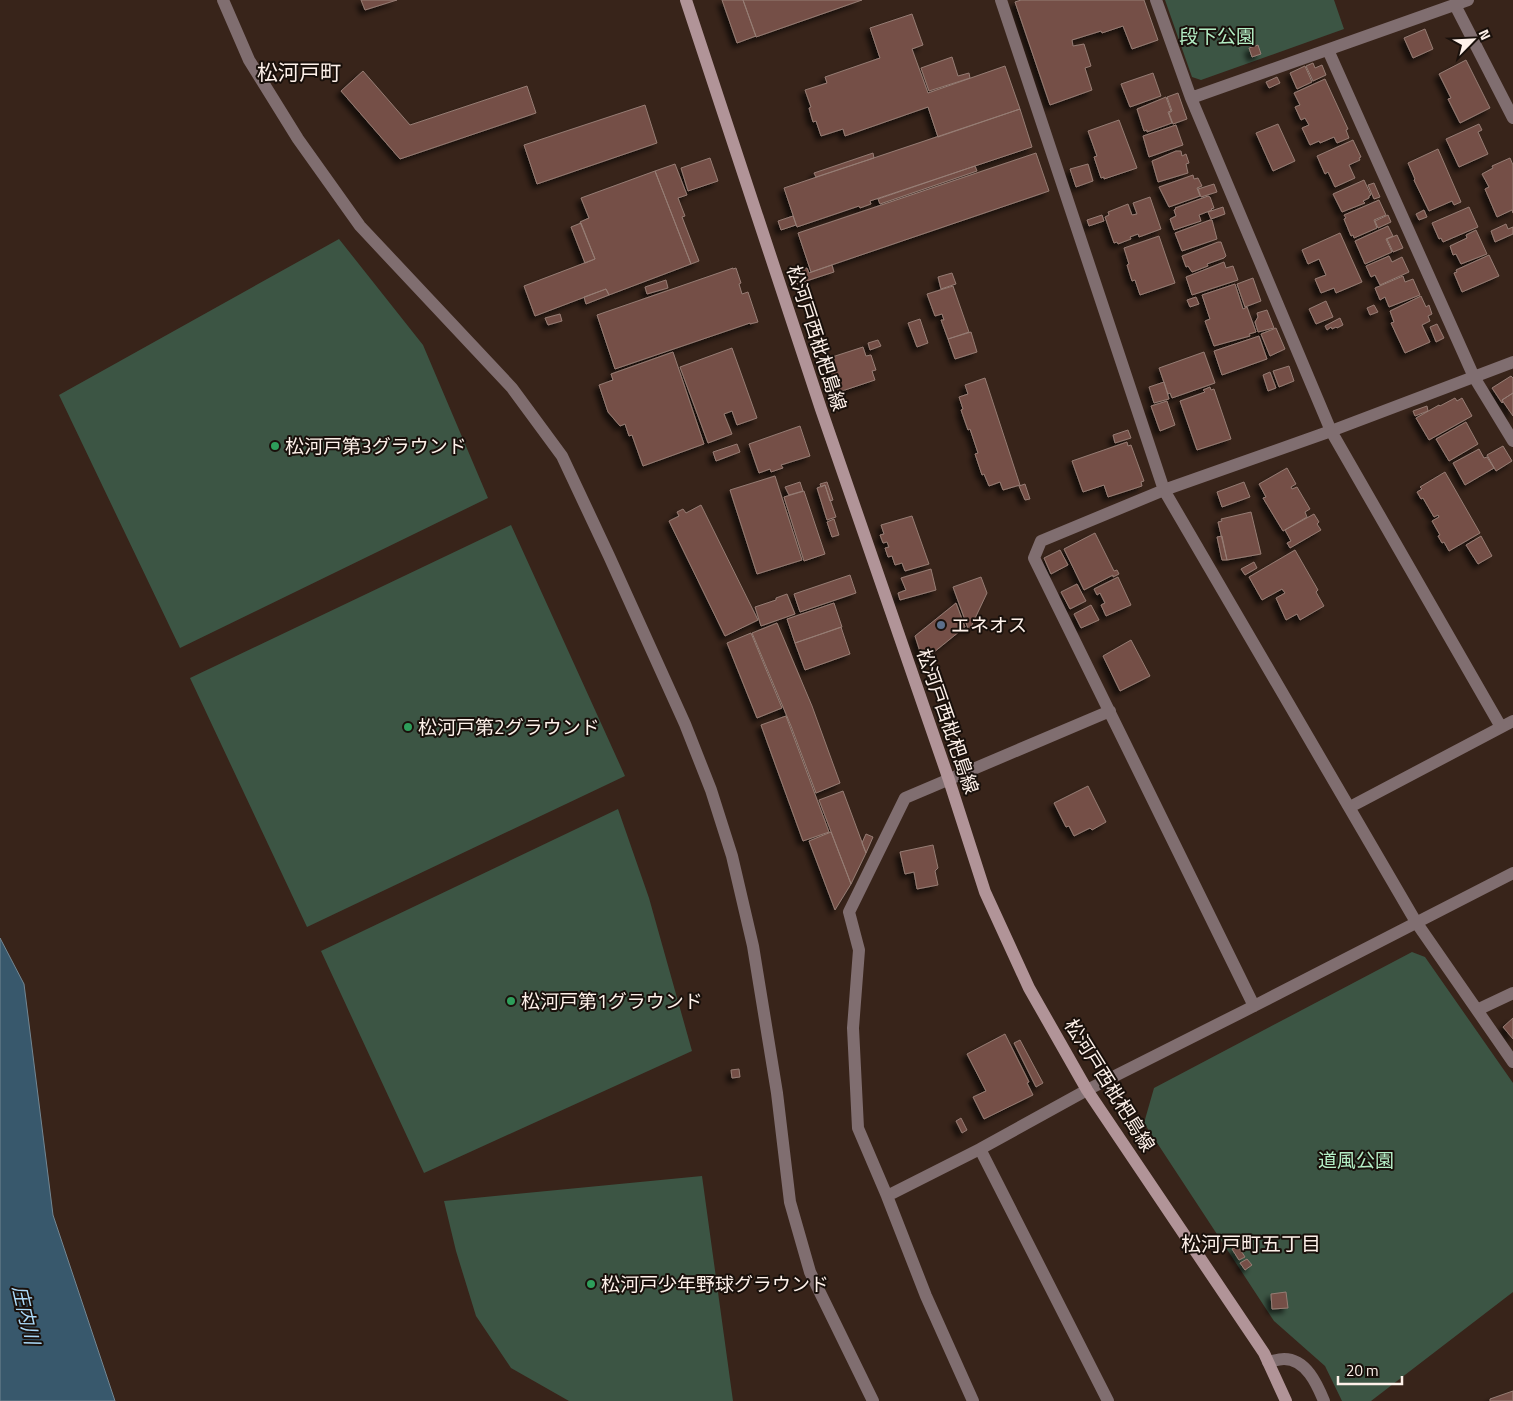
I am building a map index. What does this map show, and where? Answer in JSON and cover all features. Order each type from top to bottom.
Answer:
[{"type":"main road","name":"松河戸西枇杷島線","points":[[686,0],[821,409],[949,780],[985,892],[1030,988],[1086,1090],[1264,1353],[1286,1401]]},
{"type":"street","points":[[223,0],[250,60],[298,138],[360,226],[512,388],[562,456],[609,556],[685,724],[711,790],[732,856],[753,946],[777,1093],[790,1202],[810,1272],[873,1401]]},
{"type":"street","points":[[1002,0],[1164,490],[1416,922],[1513,1062]]},
{"type":"street","points":[[1156,0],[1191,98],[1331,431],[1507,724],[1350,807]]},
{"type":"street","points":[[1191,98],[1468,0]]},
{"type":"street","points":[[1455,5],[1513,118]]},
{"type":"street","points":[[1328,50],[1474,377],[1513,441]]},
{"type":"street","points":[[1254,1006],[1034,558],[1041,541],[1164,490],[1331,431],[1513,362]]},
{"type":"street","points":[[972,1401],[926,1296],[858,1128],[853,1028],[859,950],[849,912],[905,798],[1110,712]]},
{"type":"street","points":[[887,1196],[980,1149],[1086,1090],[1513,873]]},
{"type":"street","points":[[1477,1010],[1513,993]]},
{"type":"street","points":[[980,1149],[1108,1401]]},
{"type":"street","points":[[1268,1362],[1295,1361],[1306,1369],[1319,1388],[1324,1401]]},
{"type":"green space","name":"段下公園","points":[[1165,0],[1334,0],[1344,29],[1201,80],[1192,77]]},
{"type":"green space","name":"松河戸第3グラウンド","points":[[339,239],[423,345],[488,498],[180,648],[59,395]]},
{"type":"green space","name":"松河戸第2グラウンド","points":[[511,525],[625,776],[307,927],[190,678]]},
{"type":"green space","name":"松河戸第1グラウンド","points":[[618,809],[649,898],[692,1051],[424,1173],[321,951]]},
{"type":"green space","name":"道風公園","points":[[1412,952],[1425,957],[1513,1083],[1513,1292],[1371,1401],[1342,1401],[1325,1366],[1274,1321],[1144,1123],[1154,1088]]},
{"type":"green space","name":"松河戸少年野球グラウンド","points":[[702,1176],[733,1401],[569,1401],[511,1368],[476,1316],[456,1251],[444,1201]]},
{"type":"water","name":"庄内川","points":[[0,938],[24,984],[53,1215],[115,1401],[0,1401]]},
{"type":"building","points":[[361,0],[397,0],[365,10]]},
{"type":"building","points":[[722,0],[743,0],[756,36],[737,43]]},
{"type":"building","points":[[743,0],[862,0],[756,37]]},
{"type":"building","points":[[1021,0],[1144,0],[1158,40],[1132,49],[1123,26],[1072,40],[1073,46],[1084,44],[1091,66],[1085,68],[1092,90],[1050,105],[1015,2]]},
{"type":"building","points":[[912,14],[923,45],[912,49],[928,93],[1005,66],[1020,109],[938,137],[928,107],[845,136],[843,129],[821,136],[816,121],[813,122],[809,108],[811,107],[805,90],[827,83],[825,77],[880,58],[870,28]]},
{"type":"building","points":[[1425,29],[1433,49],[1413,58],[1404,38]]},
{"type":"building","points":[[1258,45],[1261,54],[1252,57],[1249,48]]},
{"type":"building","points":[[952,57],[958,76],[969,73],[970,78],[929,91],[921,68]]},
{"type":"building","points":[[1466,60],[1490,108],[1460,123],[1448,99],[1451,98],[1439,74]]},
{"type":"building","points":[[1313,63],[1315,68],[1322,65],[1326,75],[1313,81],[1306,66]]},
{"type":"building","points":[[1305,66],[1312,82],[1297,89],[1290,73]]},
{"type":"building","points":[[363,71],[410,125],[527,86],[536,113],[400,159],[341,91]]},
{"type":"building","points":[[1153,73],[1161,96],[1130,107],[1121,84]]},
{"type":"building","points":[[1277,77],[1280,83],[1269,88],[1266,82]]},
{"type":"building","points":[[1325,79],[1348,129],[1346,130],[1349,138],[1337,143],[1334,137],[1310,145],[1302,128],[1309,125],[1305,118],[1301,120],[1295,107],[1300,105],[1294,93]]},
{"type":"building","points":[[1178,93],[1187,119],[1173,124],[1169,113],[1172,111],[1167,97]]},
{"type":"building","points":[[1166,97],[1171,111],[1168,112],[1172,123],[1147,132],[1147,130],[1144,131],[1137,109]]},
{"type":"building","points":[[645,105],[657,143],[537,184],[524,145]]},
{"type":"building","points":[[1020,109],[1032,147],[870,201],[871,204],[860,208],[859,206],[797,227],[784,188]]},
{"type":"building","points":[[1119,120],[1137,168],[1104,179],[1104,177],[1101,178],[1094,157],[1097,156],[1088,131]]},
{"type":"building","points":[[1278,124],[1295,161],[1273,171],[1256,133]]},
{"type":"building","points":[[1479,124],[1482,130],[1478,132],[1488,154],[1459,167],[1446,139]]},
{"type":"building","points":[[1176,125],[1183,145],[1149,157],[1143,136]]},
{"type":"building","points":[[1353,140],[1361,157],[1359,158],[1360,160],[1349,165],[1355,178],[1335,187],[1328,172],[1325,174],[1317,156]]},
{"type":"building","points":[[1438,149],[1461,202],[1454,205],[1452,201],[1429,211],[1408,163]]},
{"type":"building","points":[[1176,151],[1181,151],[1182,156],[1186,154],[1189,163],[1186,164],[1188,173],[1158,182],[1152,161]]},
{"type":"building","points":[[873,153],[874,158],[816,177],[814,173]]},
{"type":"building","points":[[1036,153],[1049,191],[811,272],[798,233]]},
{"type":"building","points":[[710,158],[718,181],[688,191],[681,168]]},
{"type":"building","points":[[1510,158],[1513,165],[1513,213],[1512,210],[1497,217],[1485,189],[1489,187],[1482,174],[1493,168],[1492,166]]},
{"type":"building","points":[[675,164],[687,195],[678,198],[685,216],[682,217],[699,261],[691,264],[655,171]]},
{"type":"building","points":[[1088,164],[1093,181],[1076,187],[1070,169]]},
{"type":"building","points":[[975,166],[977,171],[880,204],[878,199]]},
{"type":"building","points":[[655,171],[691,264],[609,295],[606,289],[535,316],[524,286],[595,259],[580,222],[589,218],[581,198]]},
{"type":"building","points":[[1193,175],[1194,179],[1198,178],[1202,186],[1197,188],[1200,196],[1169,207],[1159,187]]},
{"type":"building","points":[[1364,180],[1371,195],[1369,198],[1363,201],[1365,203],[1342,212],[1333,194]]},
{"type":"building","points":[[1374,183],[1380,197],[1374,199],[1368,185]]},
{"type":"building","points":[[1214,184],[1217,192],[1201,197],[1198,189]]},
{"type":"building","points":[[1208,196],[1214,208],[1199,215],[1201,221],[1174,230],[1170,219],[1176,216],[1175,208]]},
{"type":"building","points":[[1150,197],[1161,229],[1139,237],[1138,234],[1118,244],[1117,242],[1114,243],[1105,217],[1109,215],[1108,212],[1128,204],[1132,215],[1137,214],[1133,203]]},
{"type":"building","points":[[1379,200],[1386,215],[1374,220],[1377,228],[1354,238],[1353,235],[1351,236],[1344,215]]},
{"type":"building","points":[[1223,207],[1225,214],[1211,219],[1208,212]]},
{"type":"building","points":[[1469,207],[1478,227],[1443,242],[1441,238],[1439,239],[1432,223]]},
{"type":"building","points":[[1424,210],[1427,217],[1419,220],[1416,214]]},
{"type":"building","points":[[1102,215],[1104,221],[1089,226],[1087,220]]},
{"type":"building","points":[[1388,215],[1391,222],[1378,228],[1375,221]]},
{"type":"building","points":[[793,216],[796,225],[781,230],[778,221]]},
{"type":"building","points":[[1212,220],[1217,239],[1182,251],[1175,233]]},
{"type":"building","points":[[581,223],[595,259],[585,263],[571,227]]},
{"type":"building","points":[[1506,224],[1508,229],[1513,227],[1513,234],[1495,242],[1491,231]]},
{"type":"building","points":[[1388,226],[1393,236],[1386,239],[1392,252],[1365,264],[1355,241]]},
{"type":"building","points":[[1476,230],[1487,254],[1461,264],[1456,254],[1453,255],[1450,246],[1467,238],[1466,235]]},
{"type":"building","points":[[1340,233],[1362,282],[1336,293],[1334,288],[1321,293],[1315,279],[1326,275],[1319,259],[1308,264],[1302,250]]},
{"type":"building","points":[[1397,235],[1403,248],[1393,252],[1387,239]]},
{"type":"building","points":[[1159,236],[1175,283],[1140,295],[1135,280],[1132,281],[1124,248]]},
{"type":"building","points":[[1221,242],[1226,256],[1224,258],[1192,272],[1188,266],[1186,267],[1182,256]]},
{"type":"building","points":[[1489,255],[1499,276],[1462,292],[1454,273],[1457,272],[1456,270]]},
{"type":"building","points":[[1389,256],[1392,262],[1402,257],[1409,272],[1380,285],[1375,275],[1371,277],[1366,266]]},
{"type":"building","points":[[1224,262],[1226,268],[1233,266],[1238,280],[1192,295],[1186,277]]},
{"type":"building","points":[[832,265],[834,272],[797,284],[794,272],[807,268],[809,273]]},
{"type":"building","points":[[736,268],[742,294],[748,292],[758,322],[750,323],[615,369],[597,315]]},
{"type":"building","points":[[952,273],[956,284],[941,289],[938,277]]},
{"type":"building","points":[[1403,276],[1405,282],[1413,279],[1420,295],[1389,307],[1385,297],[1380,300],[1375,288]]},
{"type":"building","points":[[1253,278],[1261,301],[1245,307],[1237,284]]},
{"type":"building","points":[[666,280],[668,288],[647,294],[645,287]]},
{"type":"building","points":[[1235,284],[1243,309],[1247,307],[1256,332],[1249,334],[1250,336],[1214,346],[1205,321],[1210,319],[1202,295]]},
{"type":"building","points":[[953,286],[969,332],[948,339],[941,320],[944,320],[942,314],[935,316],[927,294]]},
{"type":"building","points":[[606,289],[609,295],[586,304],[584,297]]},
{"type":"building","points":[[1421,296],[1426,307],[1429,305],[1432,314],[1428,316],[1430,321],[1422,325],[1430,342],[1405,353],[1391,323],[1394,322],[1390,311]]},
{"type":"building","points":[[1196,297],[1199,304],[1190,307],[1187,300]]},
{"type":"building","points":[[1326,301],[1333,317],[1316,324],[1309,309]]},
{"type":"building","points":[[1374,305],[1378,312],[1370,315],[1367,308]]},
{"type":"building","points":[[1267,310],[1274,328],[1258,332],[1255,322],[1258,317],[1257,313]]},
{"type":"building","points":[[560,314],[562,321],[548,325],[545,318]]},
{"type":"building","points":[[1340,318],[1343,325],[1332,329],[1331,327],[1327,330],[1325,326]]},
{"type":"building","points":[[920,319],[928,343],[917,347],[908,323]]},
{"type":"building","points":[[1437,324],[1444,338],[1436,342],[1430,327]]},
{"type":"building","points":[[1276,328],[1285,349],[1270,356],[1261,334]]},
{"type":"building","points":[[971,332],[977,352],[955,359],[948,339]]},
{"type":"building","points":[[1259,336],[1267,359],[1222,375],[1214,351]]},
{"type":"building","points":[[878,340],[881,346],[870,350],[868,343]]},
{"type":"building","points":[[863,347],[866,356],[871,355],[876,370],[872,371],[875,380],[839,392],[826,359]]},
{"type":"building","points":[[732,348],[757,418],[737,425],[732,411],[724,414],[732,434],[708,443],[680,367]]},
{"type":"building","points":[[673,352],[704,444],[643,466],[632,435],[629,436],[625,424],[620,426],[608,412],[599,385],[613,380],[611,374]]},
{"type":"building","points":[[1204,352],[1215,383],[1172,398],[1170,393],[1168,394],[1159,368]]},
{"type":"building","points":[[1289,366],[1294,381],[1279,387],[1273,371]]},
{"type":"building","points":[[1270,372],[1276,388],[1268,391],[1263,375]]},
{"type":"building","points":[[1511,376],[1513,378],[1513,393],[1502,400],[1502,403],[1492,388]]},
{"type":"building","points":[[985,378],[1020,485],[1003,490],[1000,482],[989,486],[984,474],[982,475],[975,454],[978,453],[961,410],[963,409],[959,397],[968,394],[965,385]]},
{"type":"building","points":[[1164,382],[1169,399],[1154,403],[1149,387]]},
{"type":"building","points":[[1210,387],[1211,390],[1214,389],[1231,439],[1197,450],[1180,401],[1205,392],[1203,390]]},
{"type":"building","points":[[1513,393],[1513,416],[1502,400]]},
{"type":"building","points":[[1455,398],[1457,401],[1462,398],[1472,416],[1429,440],[1416,418]]},
{"type":"building","points":[[1167,401],[1175,425],[1160,431],[1151,406]]},
{"type":"building","points":[[1427,406],[1428,411],[1415,416],[1413,411]]},
{"type":"building","points":[[1466,422],[1478,444],[1449,461],[1436,439]]},
{"type":"building","points":[[800,426],[810,456],[781,465],[783,468],[771,472],[770,469],[759,473],[749,444]]},
{"type":"building","points":[[1128,430],[1131,438],[1115,443],[1113,435]]},
{"type":"building","points":[[1127,442],[1128,446],[1131,445],[1144,481],[1141,482],[1142,486],[1108,497],[1104,485],[1083,492],[1072,461]]},
{"type":"building","points":[[737,444],[740,452],[716,461],[713,452]]},
{"type":"building","points":[[1503,446],[1512,461],[1496,471],[1487,455]]},
{"type":"building","points":[[1479,449],[1484,458],[1487,457],[1494,468],[1465,485],[1453,463]]},
{"type":"building","points":[[1287,468],[1296,484],[1291,487],[1292,489],[1297,487],[1310,509],[1305,512],[1307,517],[1283,531],[1263,498],[1266,497],[1259,484]]},
{"type":"building","points":[[1445,472],[1480,533],[1449,551],[1438,536],[1440,535],[1432,521],[1439,517],[1438,515],[1434,517],[1423,498],[1421,499],[1417,492],[1422,489],[1420,487]]},
{"type":"building","points":[[775,476],[802,560],[757,574],[730,490]]},
{"type":"building","points":[[800,482],[803,491],[789,495],[785,487]]},
{"type":"building","points":[[827,482],[833,500],[830,501],[825,485],[821,487],[820,484]]},
{"type":"building","points":[[1244,482],[1250,497],[1222,507],[1217,492]]},
{"type":"building","points":[[1025,484],[1030,499],[1025,500],[1019,486]]},
{"type":"building","points":[[825,485],[836,517],[827,520],[817,488]]},
{"type":"building","points":[[804,491],[825,554],[804,561],[784,497]]},
{"type":"building","points":[[701,505],[758,620],[725,636],[669,521],[679,516],[677,512],[683,509],[686,513]]},
{"type":"building","points":[[1251,512],[1261,554],[1227,560],[1218,522],[1222,521],[1221,519]]},
{"type":"building","points":[[1314,514],[1321,530],[1290,548],[1287,543],[1291,541],[1285,530]]},
{"type":"building","points":[[912,516],[929,564],[905,571],[902,563],[895,565],[892,556],[888,557],[885,548],[889,547],[887,542],[883,543],[880,535],[884,534],[881,525]]},
{"type":"building","points":[[834,519],[839,535],[832,537],[827,522]]},
{"type":"building","points":[[1095,533],[1114,571],[1117,570],[1119,574],[1113,577],[1113,575],[1084,590],[1064,549]]},
{"type":"building","points":[[1222,536],[1227,560],[1222,560],[1217,537]]},
{"type":"building","points":[[1481,536],[1492,556],[1478,564],[1466,545]]},
{"type":"building","points":[[1060,550],[1068,565],[1051,574],[1044,558]]},
{"type":"building","points":[[1295,550],[1318,590],[1316,592],[1324,606],[1300,620],[1297,614],[1286,620],[1276,598],[1285,593],[1282,589],[1262,600],[1249,577]]},
{"type":"building","points":[[1254,562],[1257,568],[1245,575],[1241,569]]},
{"type":"building","points":[[931,569],[936,590],[900,600],[898,593],[906,590],[901,578]]},
{"type":"building","points":[[850,575],[856,593],[800,612],[794,594]]},
{"type":"building","points":[[981,577],[987,593],[969,631],[953,587]]},
{"type":"building","points":[[1118,577],[1131,605],[1106,616],[1101,605],[1105,603],[1100,593],[1097,595],[1094,589]]},
{"type":"building","points":[[1077,584],[1086,601],[1070,609],[1061,592]]},
{"type":"building","points":[[787,594],[795,614],[761,626],[755,607]]},
{"type":"building","points":[[834,603],[842,627],[795,643],[787,619]]},
{"type":"building","points":[[956,603],[965,627],[923,661],[915,636]]},
{"type":"building","points":[[1091,605],[1099,620],[1081,628],[1074,614]]},
{"type":"building","points":[[777,623],[812,706],[840,783],[816,793],[791,726],[752,633]]},
{"type":"building","points":[[841,627],[850,654],[805,670],[795,643]]},
{"type":"building","points":[[751,633],[782,708],[757,718],[727,643]]},
{"type":"building","points":[[1131,640],[1150,676],[1120,691],[1103,656]]},
{"type":"building","points":[[786,716],[829,832],[803,841],[761,725]]},
{"type":"building","points":[[1088,786],[1106,822],[1092,830],[1090,828],[1074,836],[1069,826],[1066,827],[1054,803]]},
{"type":"building","points":[[843,791],[866,853],[851,884],[819,800]]},
{"type":"building","points":[[831,832],[851,884],[835,910],[809,841]]},
{"type":"building","points":[[866,834],[873,837],[866,853],[862,843]]},
{"type":"building","points":[[933,845],[938,868],[935,871],[938,885],[917,889],[914,872],[905,874],[900,852]]},
{"type":"building","points":[[1513,1018],[1513,1039],[1503,1027]]},
{"type":"building","points":[[1005,1034],[1029,1082],[1027,1083],[1033,1095],[984,1119],[973,1097],[986,1091],[967,1054]]},
{"type":"building","points":[[1020,1040],[1043,1083],[1036,1087],[1014,1043]]},
{"type":"building","points":[[739,1069],[740,1077],[732,1078],[731,1070]]},
{"type":"building","points":[[961,1118],[967,1130],[962,1133],[956,1121]]},
{"type":"building","points":[[1238,1246],[1245,1257],[1239,1260],[1232,1249]]},
{"type":"building","points":[[1247,1259],[1252,1265],[1245,1270],[1240,1263]]},
{"type":"building","points":[[1286,1292],[1288,1308],[1272,1309],[1271,1294]]},
{"type":"building","points":[[1513,1391],[1513,1401],[1490,1401],[1490,1399]]},
{"type":"place","name":"松河戸第3グラウンド","points":[[275,446]]},
{"type":"place","name":"エネオス","points":[[941,625]]},
{"type":"place","name":"松河戸第2グラウンド","points":[[408,727]]},
{"type":"place","name":"松河戸第1グラウンド","points":[[511,1001]]},
{"type":"place","name":"松河戸少年野球グラウンド","points":[[591,1284]]},
{"type":"district","name":"松河戸町","points":[[299,73]]},
{"type":"district","name":"松河戸町五丁目","points":[[1251,1244]]}]
